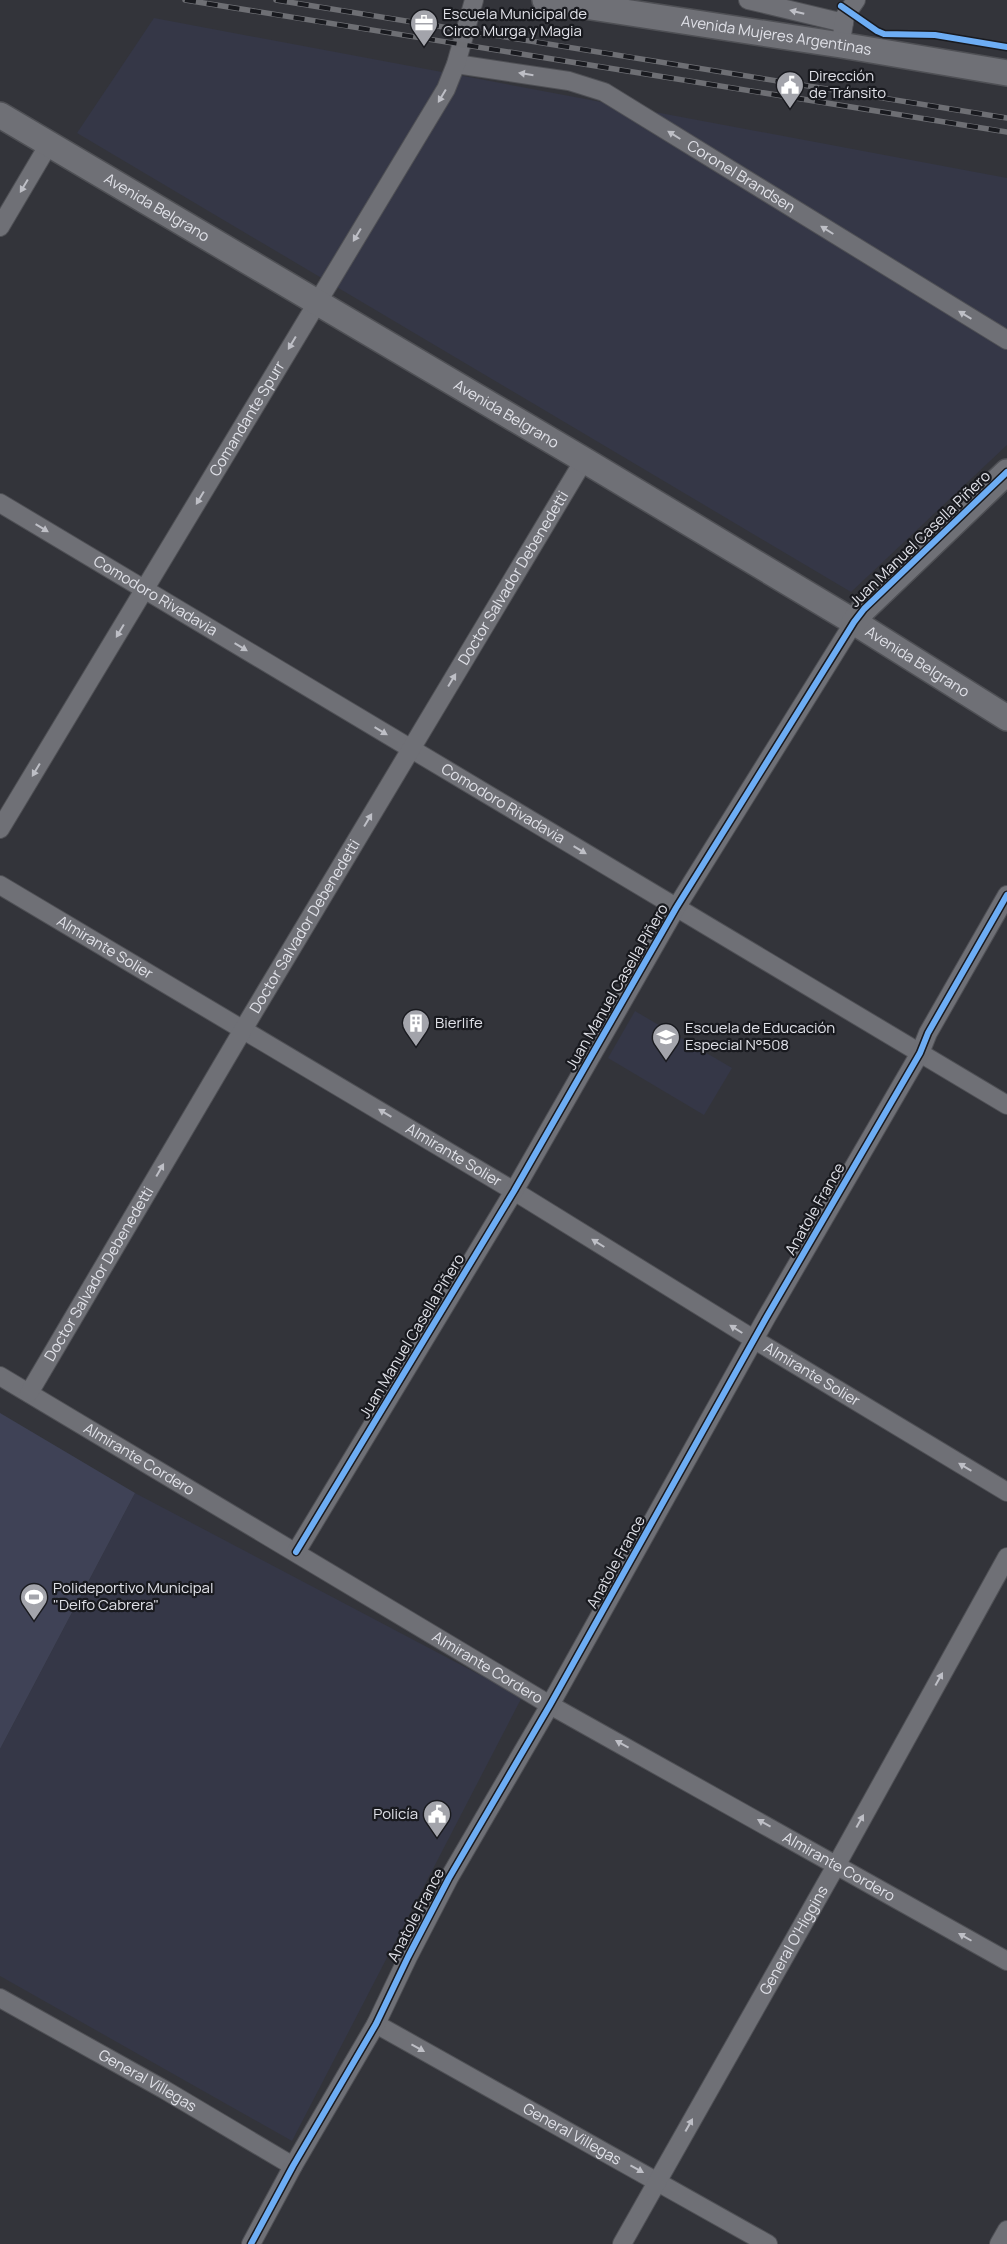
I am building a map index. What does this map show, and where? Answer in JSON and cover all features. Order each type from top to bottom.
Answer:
[{"type":"street","name":"Comandante Spurr","points":[[0,828],[446,89],[456,64],[474,0]]},
{"type":"street","name":"Avenida Mujeres Argentinas","points":[[545,0],[842,34],[1007,73]]},
{"type":"street","points":[[748,0],[842,34],[846,16],[856,0]]},
{"type":"street","name":"Coronel Brandsen","points":[[456,64],[569,81],[604,92],[1007,340]]},
{"type":"street","name":"Avenida Belgrano","points":[[0,115],[584,460],[854,622],[1007,718]]},
{"type":"street","points":[[0,227],[49,144]]},
{"type":"street","name":"Doctor Salvador Debenedetti","points":[[29,1393],[244,1028],[584,460]]},
{"type":"street","name":"Juan Manuel Casella Piñero","points":[[296,1552],[514,1191],[676,908],[854,622],[864,609],[1007,472]]},
{"type":"street","name":"Comodoro Rivadavia","points":[[0,503],[1007,1105]]},
{"type":"street","name":"Almirante Solier","points":[[0,884],[514,1191],[755,1340],[1007,1492]]},
{"type":"street","name":"Anatole France","points":[[251,2244],[376,2024],[408,1956],[449,1878],[550,1705],[755,1340],[920,1054],[928,1033],[1007,895]]},
{"type":"street","name":"Almirante Cordero","points":[[0,1376],[550,1705],[837,1864],[1007,1961]]},
{"type":"street","name":"General O'Higgins","points":[[622,2244],[837,1864],[1007,1556]]},
{"type":"street","name":"General Villegas","points":[[0,1998],[294,2166]]},
{"type":"street","name":"General Villegas","points":[[376,2024],[768,2244]]},
{"type":"street","points":[[999,2244],[1007,2230]]},
{"type":"shaded area","points":[[154,18],[1007,178],[1007,445],[851,592],[77,133]]},
{"type":"shaded area","name":"Escuela de Educación Especial N°508","points":[[635,1011],[732,1068],[704,1115],[608,1058]]},
{"type":"shaded area","name":"Polideportivo Municipal \"Delfo Cabrera\"","points":[[0,1413],[135,1493],[0,1749]]},
{"type":"shaded area","points":[[135,1493],[522,1697],[292,2141],[0,1976],[0,1749]]},
{"type":"railway","points":[[185,0],[1007,132]]},
{"type":"railway","points":[[276,0],[1007,118]]},
{"type":"cycle path","points":[[841,6],[884,34],[935,35],[1007,47]]},
{"type":"cycle path","points":[[296,1552],[514,1191],[676,908],[854,622],[864,609],[1007,472]]},
{"type":"cycle path","points":[[251,2244],[293,2166],[376,2024],[449,1878],[550,1705],[766,1318],[920,1053],[928,1033],[1007,895]]},
{"type":"place","name":"Escuela Municipal de Circo Murga y Magia","points":[[424,47]]},
{"type":"place","name":"Dirección de Tránsito","points":[[790,109]]},
{"type":"place","name":"Bierlife","points":[[416,1047]]},
{"type":"place","name":"Escuela de Educación Especial N°508","points":[[666,1061]]},
{"type":"place","name":"Polideportivo Municipal \"Delfo Cabrera\"","points":[[34,1621]]},
{"type":"place","name":"Policía","points":[[437,1838]]}]
